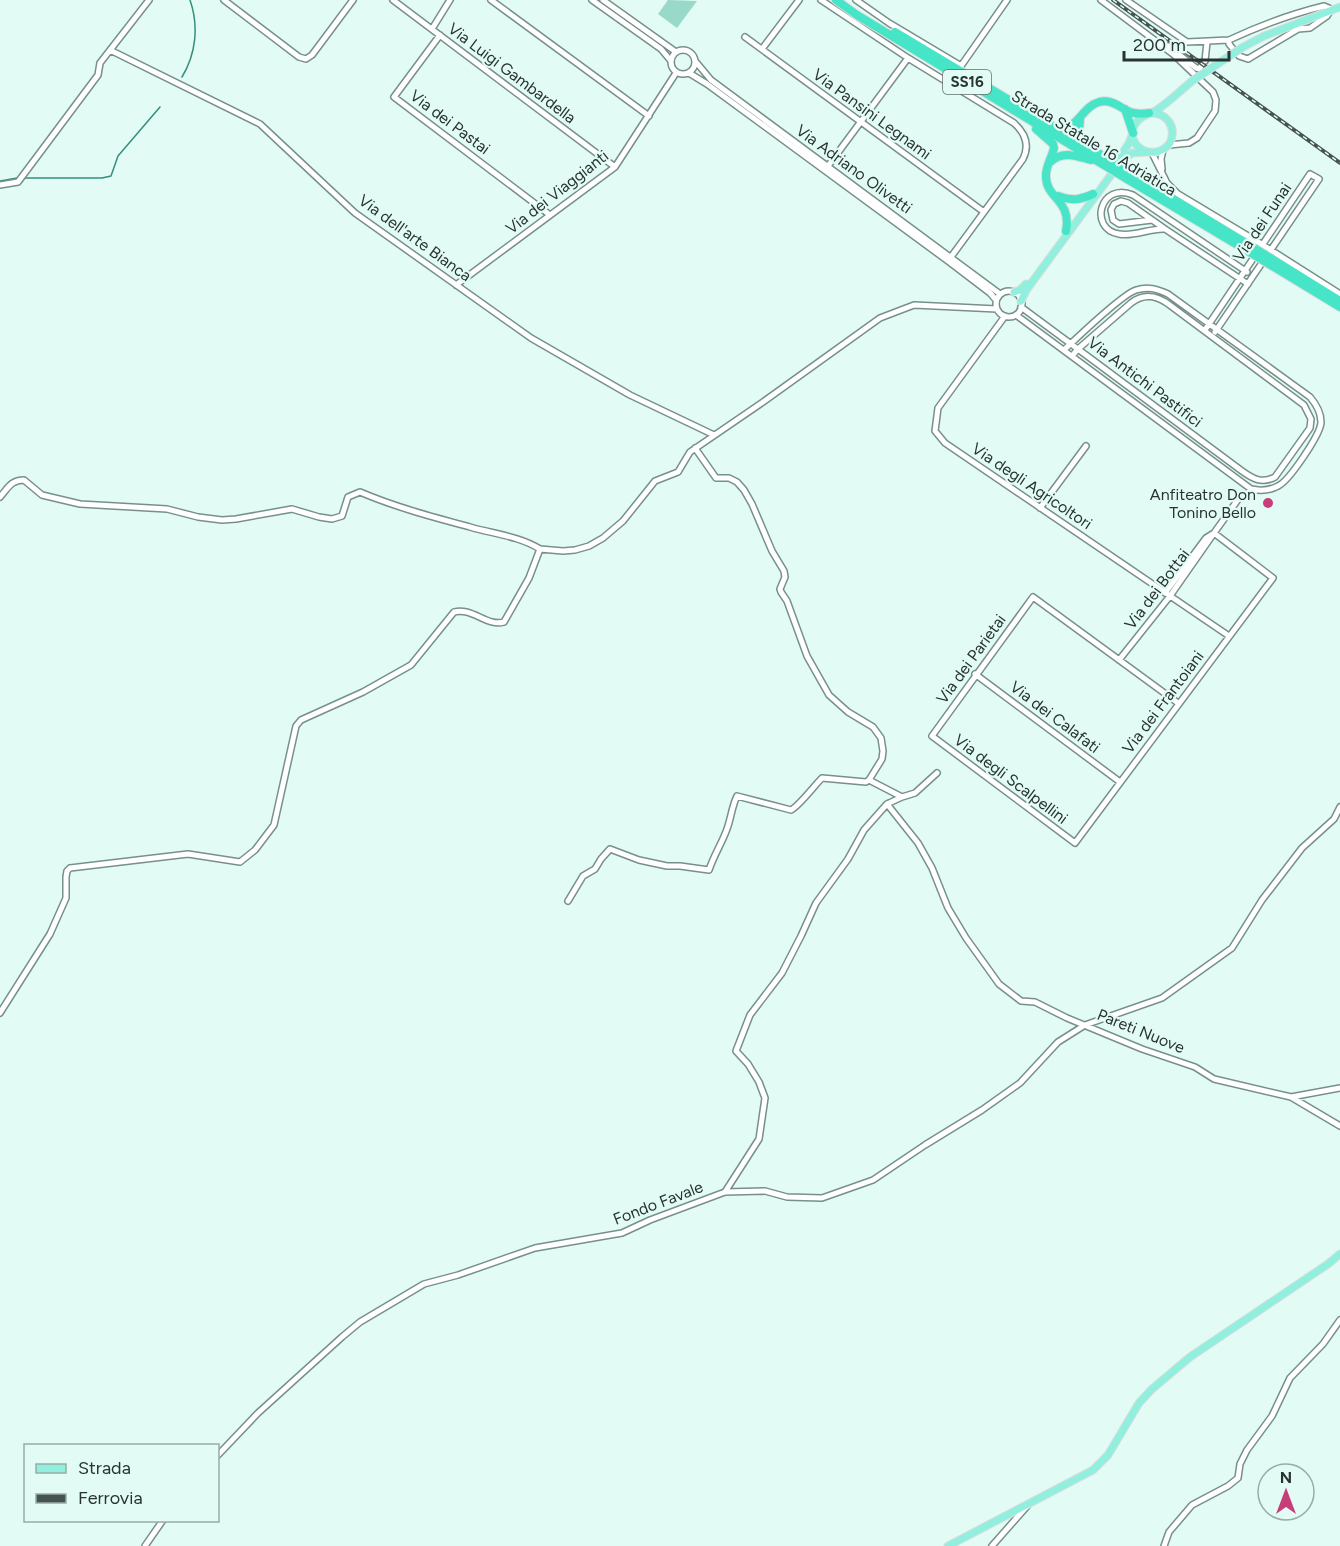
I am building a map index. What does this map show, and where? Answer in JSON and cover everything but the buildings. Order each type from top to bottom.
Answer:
[{"type":"highway","name":"Strada Statale 16 Adriatica","points":[[836,0],[1013,110],[1101,159],[1252,251],[1271,258],[1340,301]]},
{"type":"highway","name":"Strada Statale 16 Adriatica","points":[[844,0],[1084,146],[1101,159]]},
{"type":"highway","points":[[1046,123],[1064,129],[1076,123],[1092,105],[1101,102],[1111,102],[1134,113],[1149,113]]},
{"type":"highway","points":[[1125,109],[1133,133]]},
{"type":"highway","points":[[1013,110],[1051,140],[1054,148],[1046,169],[1047,184],[1064,206],[1068,220],[1066,231]]},
{"type":"highway","points":[[1082,114],[1078,124],[1084,146]]},
{"type":"highway","points":[[1049,163],[1065,154],[1101,159]]},
{"type":"highway","points":[[1054,195],[1069,200],[1078,200],[1093,194]]},
{"type":"highway","name":"Strada Statale 16 Adriatica","points":[[1271,258],[1340,307]]},
{"type":"main road","points":[[1014,292],[1025,288],[1120,159],[1138,120],[1243,47],[1264,36],[1340,7]]},
{"type":"main road","points":[[1021,304],[1025,288],[1120,159],[1132,153],[1150,153],[1166,148],[1173,131],[1167,118],[1168,101]]},
{"type":"main road","points":[[1149,113],[1158,113],[1167,118]]},
{"type":"main road","points":[[1133,133],[1138,146],[1150,153]]},
{"type":"main road","points":[[948,1546],[1094,1470],[1108,1455],[1139,1403],[1152,1389],[1190,1357],[1340,1254]]},
{"type":"street","points":[[0,185],[18,182],[98,75],[100,63],[149,0]]},
{"type":"street","points":[[224,0],[299,57],[306,59],[312,55],[353,0]]},
{"type":"street","name":"Via Luigi Gambardella","points":[[393,0],[615,168]]},
{"type":"street","points":[[432,29],[450,0]]},
{"type":"street","points":[[491,0],[649,116]]},
{"type":"street","points":[[592,0],[661,50],[671,62],[676,73],[683,75],[689,73],[694,69],[696,62]]},
{"type":"street","name":"Via Adriano Olivetti","points":[[603,0],[676,52],[683,50],[691,52],[711,80],[949,259],[996,300]]},
{"type":"street","points":[[762,49],[799,0]]},
{"type":"street","points":[[821,0],[908,58],[1014,123],[1024,135],[1026,149],[1023,159],[949,259]]},
{"type":"street","points":[[856,0],[889,23],[961,66],[1007,0]]},
{"type":"street","points":[[1101,0],[1156,41],[1211,89],[1216,99],[1213,115],[1193,141],[1166,148],[1161,159],[1163,174]]},
{"type":"street","points":[[1126,0],[1187,42],[1229,40],[1299,12],[1324,6],[1331,9],[1328,16],[1310,28],[1298,29],[1248,59],[1239,56],[1229,44],[1229,40]]},
{"type":"street","name":"Via dei Pastai","points":[[440,35],[394,97],[550,216]]},
{"type":"street","name":"Via Pansini Legnami","points":[[745,37],[984,212]]},
{"type":"street","points":[[1156,41],[1174,50],[1200,69],[1207,42]]},
{"type":"street","name":"Via dell'arte Bianca","points":[[110,50],[260,124],[355,213],[548,349],[630,395],[714,435]]},
{"type":"street","points":[[671,62],[676,52]]},
{"type":"street","points":[[828,166],[908,58]]},
{"type":"street","name":"Via dei Viaggianti","points":[[456,285],[615,168],[676,73]]},
{"type":"street","name":"Via Adriano Olivetti","points":[[689,73],[1000,294]]},
{"type":"street","points":[[1173,131],[1184,143]]},
{"type":"street","points":[[1150,153],[1167,183],[1178,194],[1263,245],[1271,258],[1340,294]]},
{"type":"street","name":"Via dei Funai","points":[[1205,330],[1310,174],[1319,179],[1271,258],[1253,276],[1212,336]]},
{"type":"street","points":[[1248,284],[1168,230],[1156,227],[1124,235],[1110,232],[1102,222],[1102,205],[1115,193],[1127,193],[1253,276]]},
{"type":"street","points":[[1152,220],[1119,224],[1113,220],[1110,210],[1117,202],[1124,202],[1152,220],[1156,227]]},
{"type":"street","points":[[1156,227],[1163,215]]},
{"type":"street","points":[[1064,350],[1126,296],[1139,289],[1159,290],[1217,329]]},
{"type":"street","points":[[0,497],[11,483],[24,480],[42,495],[80,504],[167,509],[222,520],[292,509],[332,519],[342,516],[348,497],[360,492],[389,505],[515,537],[540,549],[575,550],[597,542],[617,528],[655,481],[678,472],[695,448],[880,318],[914,305],[997,309],[1005,316],[1016,315],[1021,304],[1014,292],[1007,291],[1000,294],[996,300],[997,309]]},
{"type":"street","points":[[1072,356],[1136,299],[1154,296],[1212,336]]},
{"type":"street","name":"Via Antichi Pastifici","points":[[1021,304],[1071,344],[1253,479],[1267,480],[1275,477],[1309,431],[1311,419],[1304,405],[1212,336]]},
{"type":"street","points":[[1179,312],[1184,305]]},
{"type":"street","name":"Via Antichi Pastifici","points":[[1016,315],[1251,489],[1275,488],[1283,483],[1320,432],[1319,412],[1310,397],[1217,329]]},
{"type":"street","name":"Via degli Agricoltori","points":[[1005,316],[938,408],[935,431],[945,443],[1229,636]]},
{"type":"street","points":[[1040,508],[1086,446]]},
{"type":"street","points":[[568,901],[583,876],[595,869],[600,859],[610,849],[639,860],[667,866],[710,870],[714,854],[728,828],[729,817],[737,796],[790,810],[794,809],[822,778],[866,782],[882,759],[884,752],[881,738],[873,727],[848,712],[829,695],[807,656],[787,601],[780,589],[785,577],[784,571],[772,551],[744,490],[737,482],[729,478],[714,477],[695,448]]},
{"type":"street","name":"Via dei Bottai","points":[[1119,660],[1206,538],[1214,533],[1242,494]]},
{"type":"street","name":"Via dei Frantoiani","points":[[1075,843],[1273,578],[1214,533]]},
{"type":"street","points":[[0,1013],[51,934],[66,898],[66,877],[70,868],[188,854],[240,862],[255,850],[274,825],[298,723],[363,692],[411,665],[454,612],[465,611],[497,623],[504,622],[529,578],[540,549]]},
{"type":"street","name":"Via dei Parietai","points":[[932,736],[1033,597],[1119,660]]},
{"type":"street","points":[[1119,660],[1178,703]]},
{"type":"street","name":"Via dei Calafati","points":[[975,674],[1120,782]]},
{"type":"street","name":"Via degli Scalpellini","points":[[932,736],[1075,843]]},
{"type":"street","points":[[725,1192],[759,1139],[763,1116],[765,1098],[759,1082],[748,1064],[736,1051],[750,1015],[782,973],[816,903],[848,859],[864,830],[887,804],[915,793],[937,773]]},
{"type":"street","points":[[869,780],[902,797]]},
{"type":"street","points":[[887,804],[918,843],[932,868],[948,909],[999,984],[1021,1000],[1035,1002],[1085,1025]]},
{"type":"street","name":"Pareti Nuove","points":[[1085,1025],[1162,998],[1232,948],[1262,900],[1294,862],[1302,848],[1334,819],[1340,807]]},
{"type":"street","name":"Pareti Nuove","points":[[1085,1025],[1142,1049],[1195,1067],[1214,1079],[1291,1097],[1340,1088]]},
{"type":"street","name":"Fondo Favale","points":[[219,1454],[258,1413],[360,1322],[424,1284],[458,1275],[535,1248],[622,1233],[725,1192],[765,1191],[787,1197],[812,1199],[864,1185],[982,1110],[1020,1083],[1058,1042],[1085,1025]]},
{"type":"street","points":[[1291,1097],[1340,1126]]},
{"type":"street","points":[[1164,1546],[1169,1532],[1192,1505],[1228,1486],[1238,1478],[1240,1464],[1247,1450],[1272,1416],[1290,1378],[1323,1344],[1340,1320]]},
{"type":"street","points":[[992,1546],[1028,1505]]},
{"type":"street","points":[[145,1546],[162,1522]]},
{"type":"green space","points":[[668,0],[697,1],[677,28],[658,14]]},
{"type":"waterway","points":[[182,77],[195,40],[195,20],[190,0]]},
{"type":"waterway","points":[[25,178],[111,176],[118,156],[160,107]]},
{"type":"waterway","points":[[0,181],[17,178]]},
{"type":"railway","points":[[1113,0],[1340,163]]},
{"type":"place","name":"Anfiteatro Don Tonino Bello","points":[[1268,503]]}]
